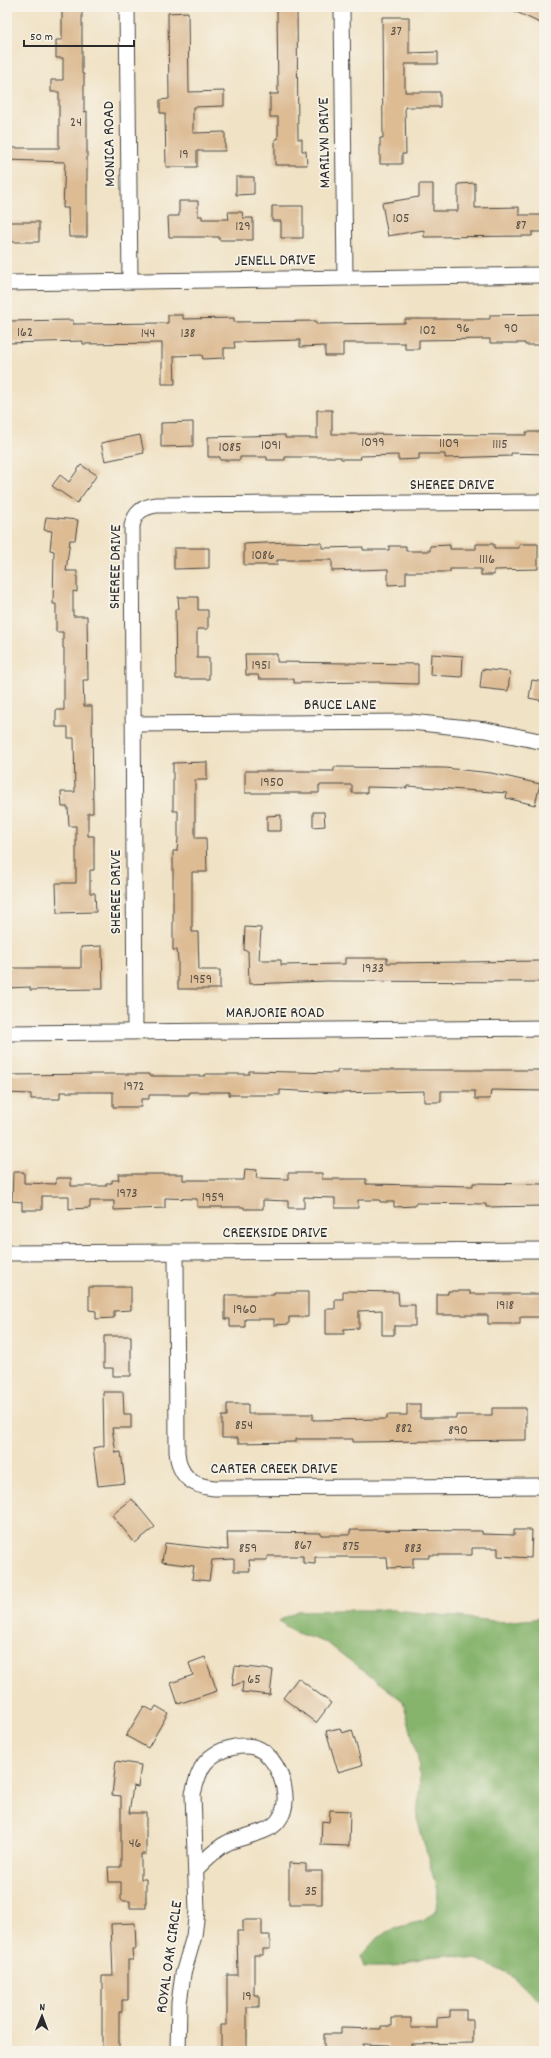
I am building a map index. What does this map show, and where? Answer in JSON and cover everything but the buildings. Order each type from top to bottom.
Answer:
[{"type":"street","name":"MONICA ROAD","points":[[127,7],[130,281]]},
{"type":"street","name":"MARILYN DRIVE","points":[[342,7],[345,278]]},
{"type":"street","name":"JENELL DRIVE","points":[[7,283],[544,275]]},
{"type":"street","name":"SHEREE DRIVE","points":[[135,1032],[132,526],[136,514],[144,508],[156,505],[544,502]]},
{"type":"street","name":"BRUCE LANE","points":[[134,724],[411,722],[486,730],[544,742]]},
{"type":"street","name":"MARJORIE ROAD","points":[[7,1033],[544,1028]]},
{"type":"street","name":"CREEKSIDE DRIVE","points":[[7,1253],[544,1250]]},
{"type":"street","name":"CARTER CREEK DRIVE","points":[[176,1252],[177,1452],[180,1465],[191,1482],[214,1488],[544,1486]]},
{"type":"street","name":"ROYAL OAK CIRCLE","points":[[178,2051],[179,2002],[183,1974],[194,1936],[197,1911],[193,1794],[197,1777],[206,1763],[216,1754],[242,1747],[263,1751],[272,1760],[284,1783],[283,1813],[277,1823],[262,1831],[227,1843],[196,1868]]},
{"type":"green space","points":[[394,1610],[504,1622],[544,1618],[544,2002],[538,1999],[513,1977],[479,1960],[449,1955],[426,1957],[394,1967],[364,1967],[361,1956],[377,1938],[395,1928],[423,1921],[436,1912],[437,1890],[417,1818],[420,1783],[418,1758],[403,1701],[327,1643],[294,1632],[279,1621],[297,1611]]}]
